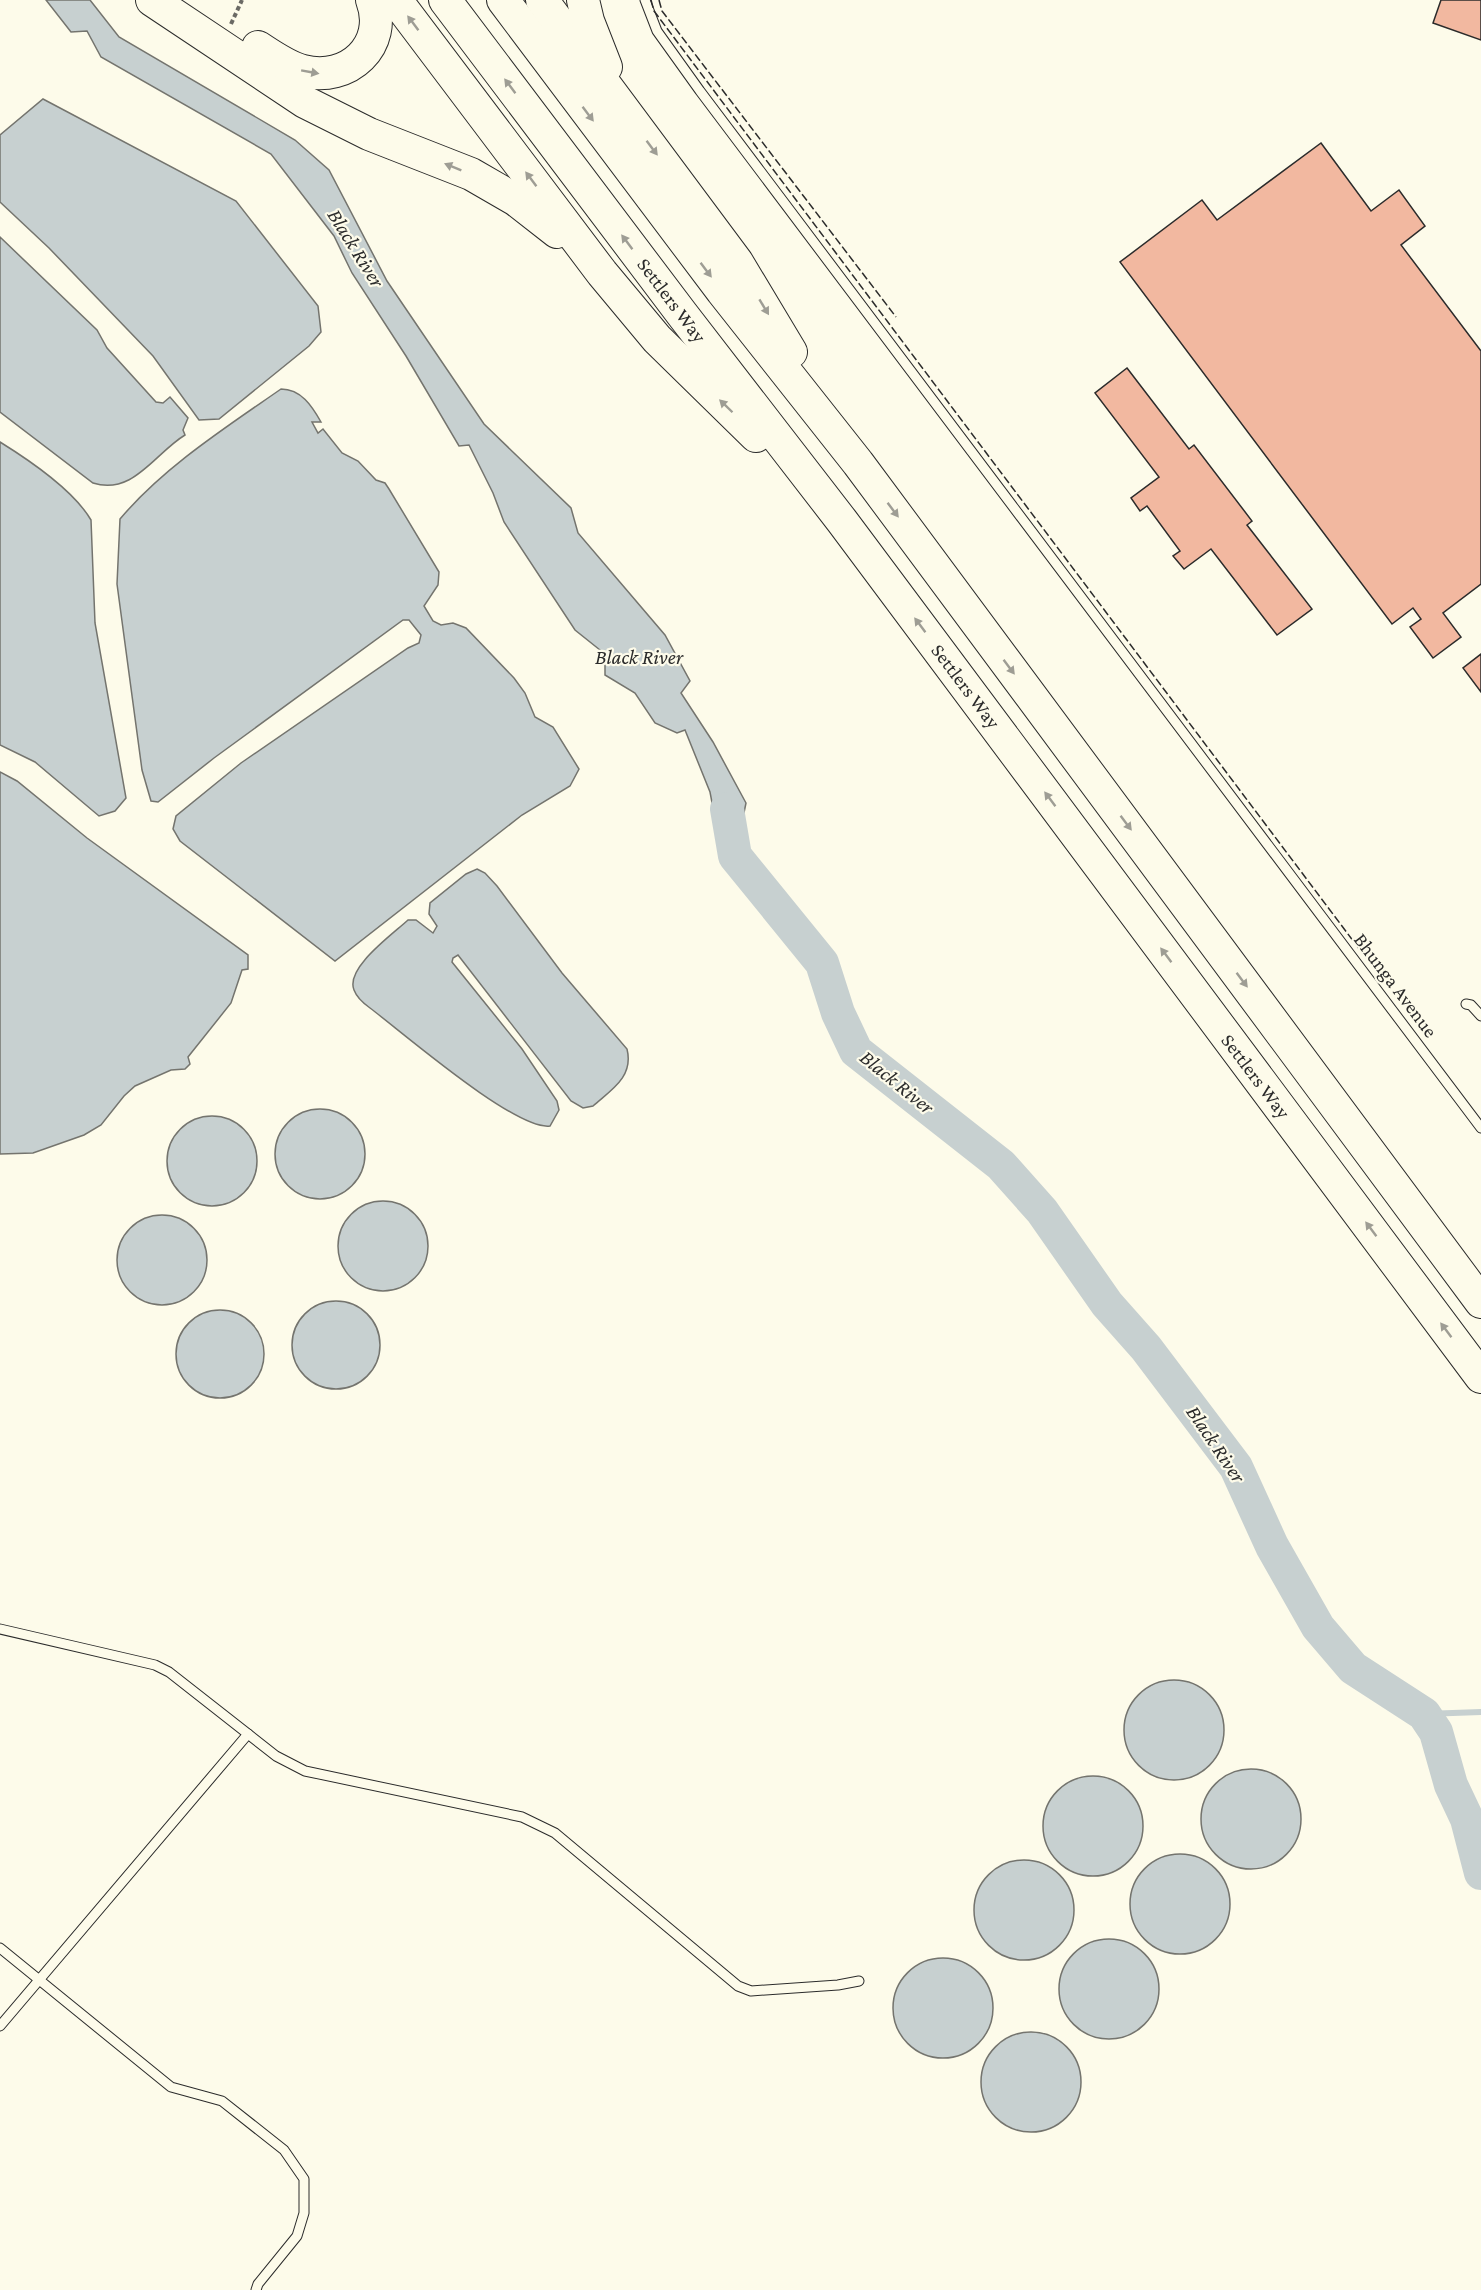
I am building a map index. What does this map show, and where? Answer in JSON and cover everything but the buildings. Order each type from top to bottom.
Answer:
[{"type":"highway","points":[[152,0],[305,102],[338,120],[453,166],[516,200],[562,236],[602,273]]},
{"type":"highway","points":[[188,0],[236,14],[292,67],[319,74],[336,72],[356,63],[369,48],[376,26],[372,0]]},
{"type":"highway","points":[[396,0],[602,273],[657,339],[842,521]]},
{"type":"highway","name":"Settlers Way","points":[[445,0],[689,324],[842,521],[1481,1377]]},
{"type":"highway","points":[[503,0],[722,291],[858,464],[1481,1302]]},
{"type":"highway","points":[[542,0],[737,262],[858,464]]},
{"type":"highway","points":[[583,0],[602,59],[633,122]]},
{"type":"lane","name":"Bhunga Avenue","points":[[645,0],[657,31],[700,91],[1481,1128]]},
{"type":"lane","points":[[1466,1004],[1472,1005],[1481,1016]]},
{"type":"lane","points":[[0,1629],[155,1665],[169,1672],[276,1756],[305,1770],[539,1823],[555,1833],[738,1986],[751,1991],[838,1985],[859,1981]]},
{"type":"lane","points":[[0,2026],[248,1734]]},
{"type":"lane","points":[[0,1948],[171,2087],[222,2101],[284,2150],[304,2179],[304,2213],[297,2236],[258,2284],[256,2290]]},
{"type":"water","name":"Black River","points":[[46,0],[90,0],[119,37],[295,140],[329,170],[387,281],[484,424],[571,508],[578,533],[665,635],[690,681],[681,693],[713,742],[746,803],[735,856],[721,850],[710,792],[685,730],[677,733],[655,723],[635,693],[605,675],[605,654],[575,630],[504,522],[493,493],[469,445],[459,446],[406,356],[352,273],[334,236],[271,154],[101,57],[87,31],[71,32]]},
{"type":"water","points":[[43,99],[236,201],[318,306],[321,332],[309,346],[219,419],[199,420],[153,356],[49,248],[0,202],[0,135]]},
{"type":"water","points":[[0,237],[97,330],[107,348],[156,402],[163,403],[170,397],[188,418],[183,430],[185,435],[132,478],[120,484],[93,483],[0,412]]},
{"type":"water","points":[[281,389],[300,395],[314,410],[321,422],[312,422],[318,433],[323,429],[342,453],[358,461],[376,480],[385,483],[439,572],[438,585],[424,606],[433,621],[441,625],[453,623],[466,628],[514,678],[525,693],[535,717],[553,727],[579,769],[570,786],[522,815],[335,961],[180,841],[173,829],[176,816],[241,763],[408,648],[419,643],[421,635],[409,620],[403,620],[214,758],[158,802],[151,801],[142,770],[117,584],[120,519],[137,500],[176,465]]},
{"type":"water","points":[[0,442],[62,487],[91,520],[95,623],[126,798],[115,811],[99,816],[35,762],[0,745]]},
{"type":"water","points":[[0,772],[17,781],[87,838],[248,955],[248,969],[242,970],[231,1003],[188,1057],[190,1064],[185,1069],[171,1070],[135,1086],[101,1125],[84,1135],[33,1153],[0,1154]]},
{"type":"water","points":[[477,869],[485,873],[497,886],[562,973],[627,1049],[627,1067],[619,1082],[593,1106],[583,1108],[571,1101],[458,955],[453,958],[452,962],[522,1049],[557,1101],[559,1110],[550,1126],[534,1123],[512,1113],[459,1078],[365,1004],[354,990],[353,981],[363,962],[408,920],[416,920],[433,933],[437,926],[429,914],[430,903],[466,874]]},
{"type":"water","points":[[320,1109],[337,1112],[352,1122],[362,1137],[365,1154],[362,1171],[352,1186],[337,1196],[320,1199],[303,1196],[288,1186],[278,1171],[275,1154],[278,1137],[288,1122],[303,1112]]},
{"type":"water","points":[[212,1116],[229,1120],[244,1129],[253,1144],[257,1161],[253,1178],[244,1193],[229,1202],[212,1206],[195,1202],[180,1193],[171,1178],[167,1161],[171,1144],[180,1129],[195,1120]]},
{"type":"water","points":[[383,1201],[400,1205],[415,1214],[424,1229],[428,1246],[424,1263],[415,1278],[400,1287],[383,1291],[366,1287],[351,1278],[342,1263],[338,1246],[342,1229],[351,1214],[366,1205]]},
{"type":"water","points":[[162,1215],[187,1223],[199,1235],[207,1260],[199,1285],[187,1297],[162,1305],[137,1297],[125,1285],[117,1260],[125,1235],[137,1223]]},
{"type":"water","points":[[327,1301],[345,1301],[361,1308],[373,1320],[380,1336],[380,1354],[373,1370],[361,1382],[345,1389],[327,1389],[311,1382],[299,1370],[292,1354],[292,1336],[299,1320],[311,1308]]},
{"type":"water","points":[[211,1310],[229,1310],[245,1317],[257,1329],[264,1345],[264,1363],[257,1379],[245,1391],[229,1398],[211,1398],[195,1391],[183,1379],[176,1363],[176,1345],[183,1329],[195,1317]]},
{"type":"water","points":[[1174,1680],[1193,1683],[1210,1694],[1221,1711],[1224,1730],[1221,1749],[1210,1766],[1193,1777],[1174,1780],[1155,1777],[1138,1766],[1127,1749],[1124,1730],[1127,1711],[1138,1694],[1155,1683]]},
{"type":"water","points":[[1251,1769],[1270,1772],[1287,1783],[1298,1800],[1301,1819],[1298,1838],[1287,1855],[1270,1866],[1251,1869],[1232,1866],[1215,1855],[1204,1838],[1201,1819],[1204,1800],[1215,1783],[1232,1772]]},
{"type":"water","points":[[1093,1776],[1112,1779],[1129,1790],[1140,1807],[1143,1826],[1140,1845],[1129,1862],[1112,1873],[1093,1876],[1074,1873],[1057,1862],[1046,1845],[1043,1826],[1046,1807],[1057,1790],[1074,1779]]},
{"type":"water","points":[[1180,1854],[1199,1857],[1216,1868],[1227,1885],[1230,1904],[1227,1923],[1216,1940],[1199,1951],[1180,1954],[1161,1951],[1144,1940],[1133,1923],[1130,1904],[1133,1885],[1144,1868],[1161,1857]]},
{"type":"water","points":[[1024,1860],[1043,1863],[1060,1874],[1071,1891],[1074,1910],[1071,1929],[1060,1946],[1043,1957],[1024,1960],[1005,1957],[988,1946],[977,1929],[974,1910],[977,1891],[988,1874],[1005,1863]]},
{"type":"water","points":[[1109,1939],[1128,1942],[1145,1953],[1156,1970],[1159,1989],[1156,2008],[1145,2025],[1128,2036],[1109,2039],[1090,2036],[1073,2025],[1062,2008],[1059,1989],[1062,1970],[1073,1953],[1090,1942]]},
{"type":"water","points":[[943,1958],[962,1961],[979,1972],[990,1989],[993,2008],[990,2027],[979,2044],[962,2055],[943,2058],[924,2055],[907,2044],[896,2027],[893,2008],[896,1989],[907,1972],[924,1961]]},
{"type":"water","points":[[1031,2032],[1050,2035],[1067,2046],[1078,2063],[1081,2082],[1078,2101],[1067,2118],[1050,2129],[1031,2132],[1012,2129],[995,2118],[984,2101],[981,2082],[984,2063],[995,2046],[1012,2035]]},
{"type":"waterway","name":"Black River","points":[[727,809],[735,856],[822,963],[838,1013],[856,1051],[1001,1165],[1042,1211],[1107,1304],[1146,1348],[1236,1467],[1272,1546],[1318,1627],[1353,1668],[1424,1714],[1436,1732],[1451,1785],[1467,1819],[1481,1873]]},
{"type":"waterway","points":[[1424,1714],[1481,1712]]},
{"type":"fence","points":[[651,0],[654,11],[1369,962]]},
{"type":"fence","points":[[659,0],[662,11],[896,317]]}]
